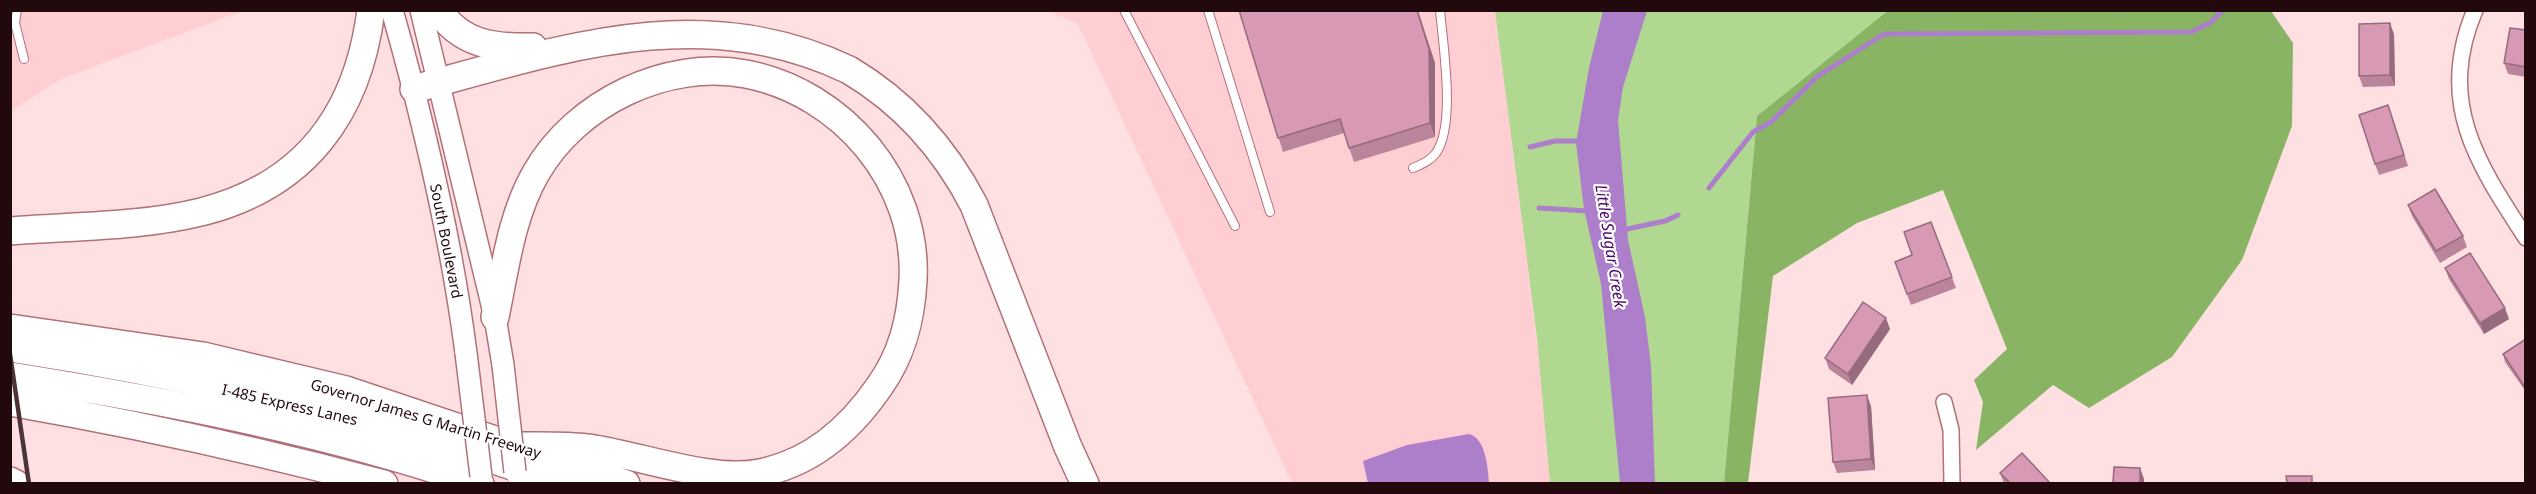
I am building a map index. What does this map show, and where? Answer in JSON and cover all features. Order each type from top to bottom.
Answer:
[{"type":"highway","points":[[10,231],[159,219],[191,213],[242,198],[272,182],[297,163],[322,139],[342,110],[359,68],[371,10]]},
{"type":"highway","points":[[438,10],[448,25],[470,41],[503,48],[564,47]]},
{"type":"highway","points":[[427,85],[564,47],[635,32],[683,27],[749,32],[781,40],[828,59],[871,83],[888,97],[941,151],[974,205],[1068,447],[1085,483]]},
{"type":"highway","points":[[495,317],[523,200],[535,173],[556,143],[613,97],[652,81],[710,72],[746,74],[810,98],[833,113],[867,146],[888,176],[906,214],[912,245],[912,300],[907,331],[895,362],[866,405],[843,431],[802,459],[778,469],[738,476],[586,448],[516,467]]},
{"type":"highway","name":"Governor James G Martin Freeway","points":[[10,328],[203,356],[324,384],[516,467],[626,483]]},
{"type":"highway","name":"I-485 Express Lanes","points":[[10,348],[268,397],[400,430],[565,483]]},
{"type":"highway","name":"I-485 Express Lanes","points":[[10,376],[235,418],[481,481]]},
{"type":"highway","points":[[10,402],[95,417],[269,454],[384,483]]},
{"type":"highway","points":[[10,481],[16,483]]},
{"type":"main road","name":"South Boulevard","points":[[392,10],[427,85],[495,317],[516,467]]},
{"type":"main road","name":"South Boulevard","points":[[421,10],[427,85],[466,353],[481,481]]},
{"type":"street","points":[[2475,10],[2462,52],[2460,78],[2460,99],[2467,132],[2486,176],[2526,238]]},
{"type":"street","points":[[1944,402],[1951,430],[1953,483]]},
{"type":"lane","points":[[17,10],[15,23],[24,59]]},
{"type":"lane","points":[[1124,10],[1235,226]]},
{"type":"lane","points":[[1208,10],[1270,212]]},
{"type":"lane","points":[[1413,168],[1428,161],[1437,151],[1447,118],[1440,10]]},
{"type":"shaded area","points":[[11,11],[242,11],[61,79],[11,111]]},
{"type":"shaded area","points":[[1049,11],[1495,11],[1543,390],[1550,483],[1292,483],[1078,24]]},
{"type":"green space","points":[[1889,10],[2271,11],[2293,43],[2292,126],[2242,260],[2172,357],[2089,408],[2053,385],[1976,450],[1983,402],[1974,380],[2007,349],[1943,190],[1857,223],[1773,276],[1748,483],[1724,483],[1757,116]]},
{"type":"green space","points":[[1495,11],[1889,11],[1757,116],[1724,483],[1550,483],[1537,338]]},
{"type":"water","name":"Little Sugar Creek","points":[[1603,11],[1647,11],[1623,87],[1618,120],[1628,240],[1645,317],[1651,366],[1655,483],[1620,483],[1601,284],[1584,209],[1576,143],[1589,68]]},
{"type":"water","points":[[1469,434],[1479,441],[1483,448],[1489,483],[1368,483],[1363,461],[1407,445]]},
{"type":"building","points":[[1239,10],[1417,10],[1429,49],[1430,123],[1349,148],[1340,119],[1278,138]]},
{"type":"building","points":[[2390,23],[2390,75],[2359,76],[2359,24]]},
{"type":"building","points":[[2510,28],[2526,30],[2526,67],[2504,63]]},
{"type":"building","points":[[2388,105],[2404,155],[2375,164],[2359,115]]},
{"type":"building","points":[[2435,189],[2463,236],[2436,251],[2408,205]]},
{"type":"building","points":[[1931,222],[1952,277],[1907,294],[1895,262],[1912,255],[1904,232]]},
{"type":"building","points":[[2470,253],[2505,308],[2480,323],[2445,268]]},
{"type":"building","points":[[1863,302],[1886,318],[1848,374],[1825,358]]},
{"type":"building","points":[[2526,339],[2526,389],[2503,354]]},
{"type":"building","points":[[1867,395],[1871,459],[1833,462],[1828,398]]},
{"type":"building","points":[[2022,453],[2050,483],[2010,483],[2000,473]]},
{"type":"building","points":[[2114,467],[2140,468],[2140,483],[2113,483]]},
{"type":"building","points":[[2286,476],[2312,476],[2312,483],[2287,483]]},
{"type":"waterway","points":[[1709,188],[1753,132],[1771,122],[1818,76],[1884,34],[2191,32],[2210,23],[2223,10]]},
{"type":"waterway","points":[[1530,147],[1555,141],[1581,141]]},
{"type":"waterway","name":"Little Sugar Creek","points":[[1539,208],[1588,211]]},
{"type":"waterway","name":"Little Sugar Creek","points":[[1623,233],[1627,229],[1665,221],[1678,215]]},
{"type":"railway","points":[[10,354],[29,484]]}]
